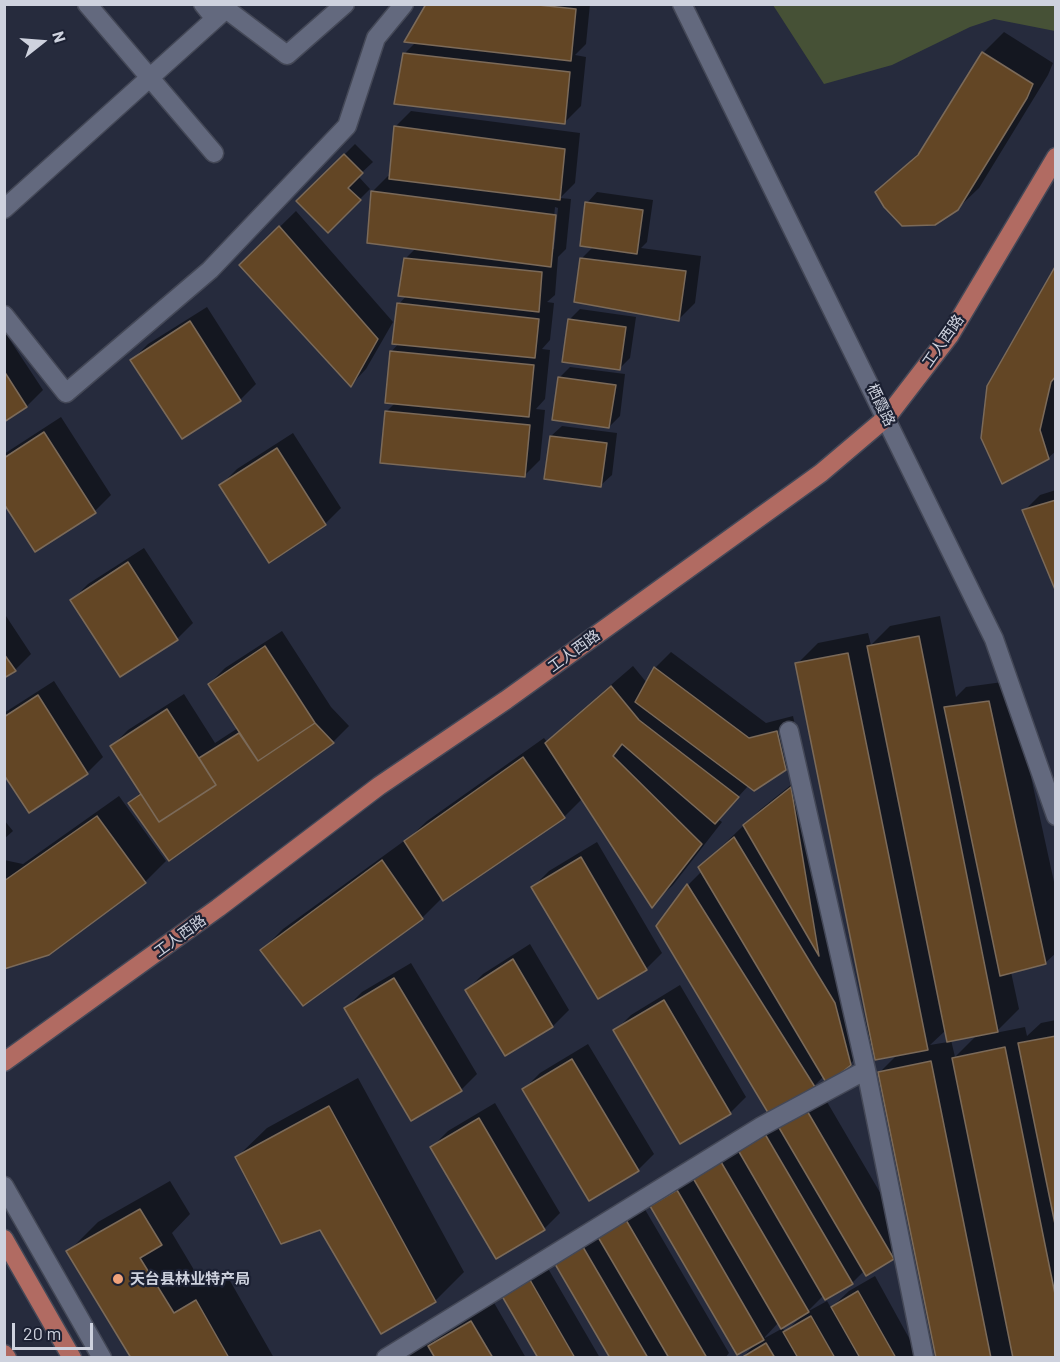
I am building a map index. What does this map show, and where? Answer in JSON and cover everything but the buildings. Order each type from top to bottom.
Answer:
[{"type":"main road","name":"工人西路","points":[[4,1062],[219,908],[379,786],[506,700],[821,472],[887,417],[951,335],[1056,157]]},
{"type":"main road","points":[[4,1239],[72,1358]]},
{"type":"street","points":[[87,4],[214,153]]},
{"type":"street","points":[[203,4],[215,19]]},
{"type":"street","points":[[4,209],[226,9],[287,55],[345,4]]},
{"type":"street","points":[[4,315],[66,393],[210,270],[347,126],[376,38],[404,4]]},
{"type":"street","name":"栖霞路","points":[[682,4],[887,417],[994,639],[1056,816]]},
{"type":"street","points":[[789,731],[866,1070],[924,1358]]},
{"type":"street","points":[[386,1358],[762,1126],[866,1070]]},
{"type":"street","points":[[4,1186],[102,1358]]},
{"type":"green space","points":[[773,5],[1055,5],[1055,31],[994,19],[970,27],[892,65],[824,84]]},
{"type":"place","name":"天台县林业特产局","points":[[118,1279]]}]
